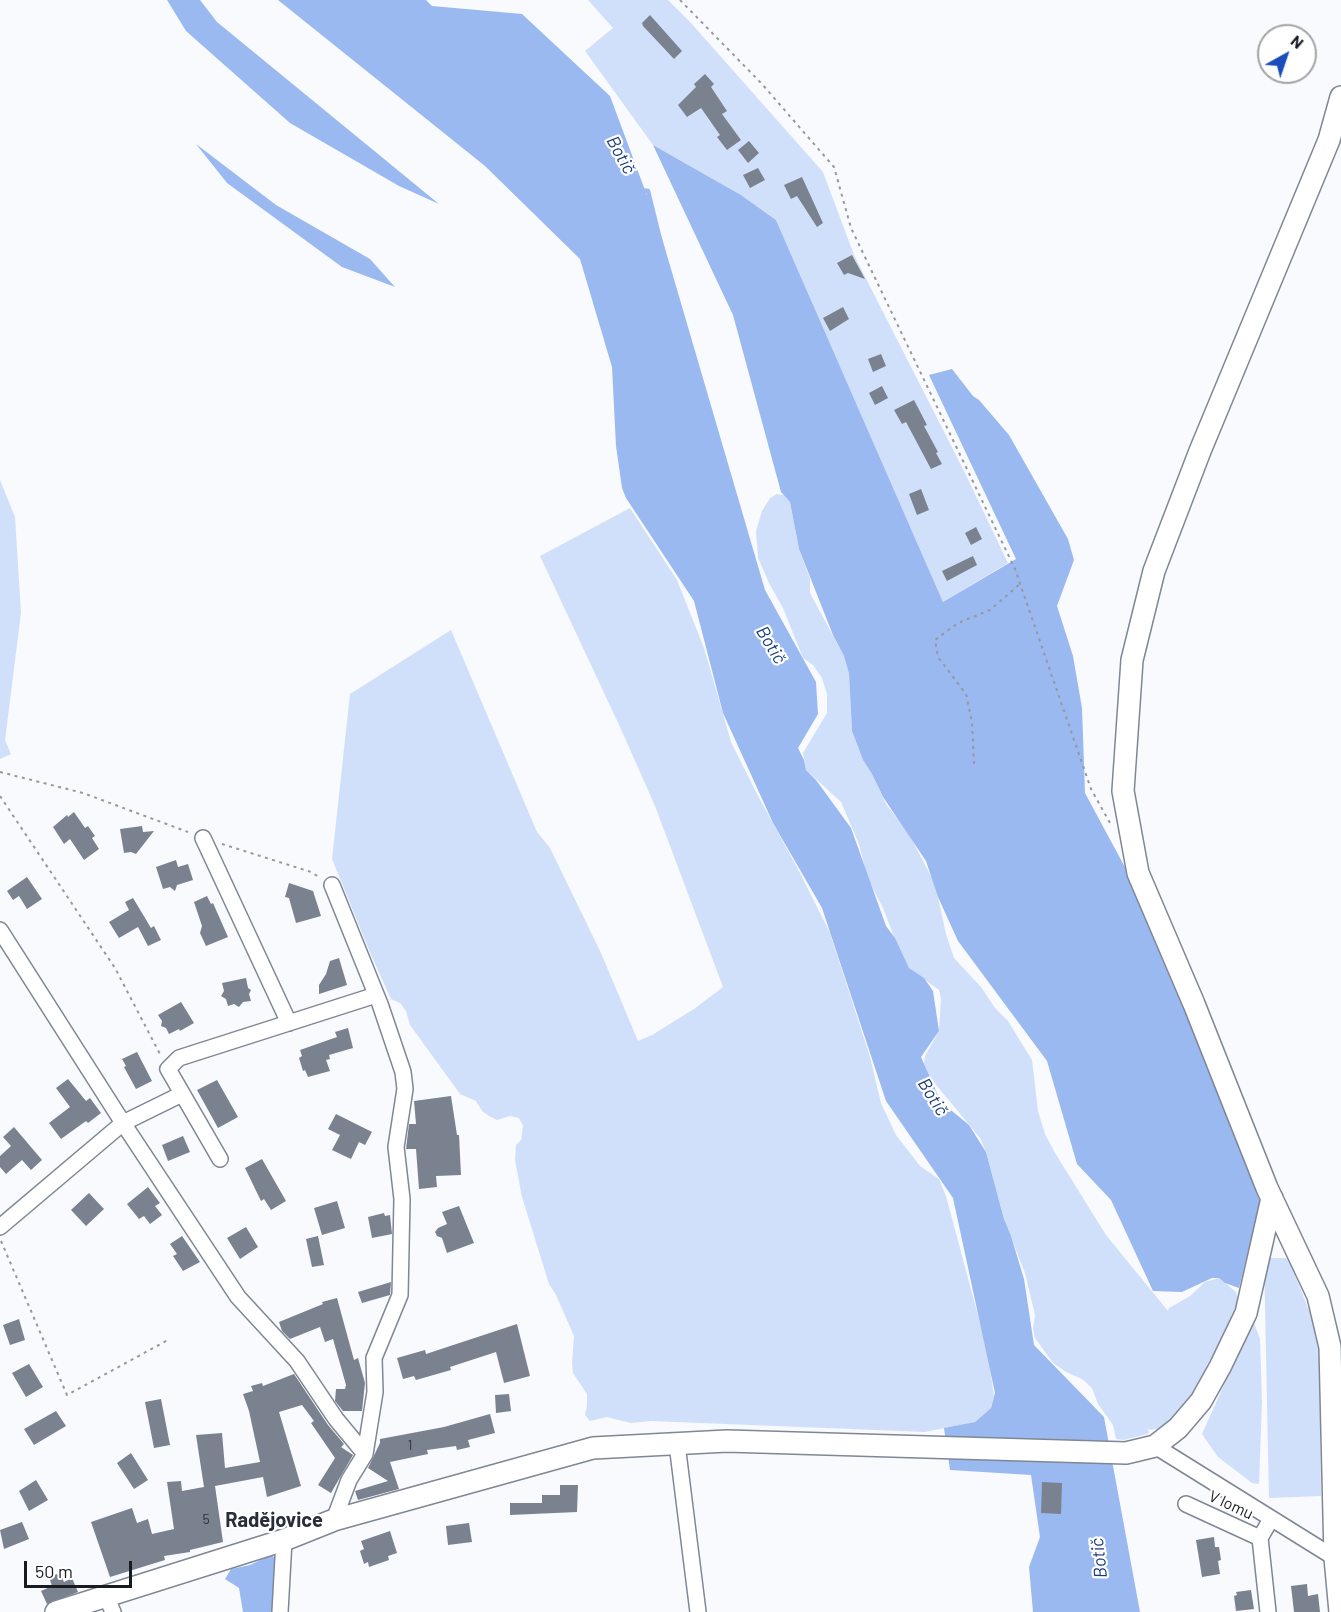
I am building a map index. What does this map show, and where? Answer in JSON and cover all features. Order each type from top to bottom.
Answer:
[{"type":"street","points":[[1340,1612],[1330,1347],[1318,1296],[1272,1198],[1194,1004],[1137,873],[1123,791],[1132,660],[1154,571],[1200,451],[1329,140],[1341,97]]},
{"type":"street","points":[[203,838],[289,1023]]},
{"type":"street","points":[[332,885],[376,995],[403,1072],[405,1089],[396,1147],[402,1199],[400,1294],[374,1358],[375,1392],[365,1454],[349,1480],[334,1520]]},
{"type":"street","points":[[0,930],[123,1124],[238,1297],[297,1361],[336,1419],[365,1454]]},
{"type":"street","points":[[220,1160],[168,1069],[179,1058],[376,995]]},
{"type":"street","points":[[0,1227],[123,1124],[182,1094]]},
{"type":"street","points":[[56,1612],[110,1604],[334,1520],[592,1448],[727,1441],[1126,1453],[1155,1446],[1178,1428],[1201,1401],[1246,1313],[1272,1198]]},
{"type":"street","points":[[677,1444],[698,1612]]},
{"type":"street","points":[[1155,1446],[1271,1519],[1338,1557]]},
{"type":"street","name":"V lomu","points":[[1186,1504],[1260,1538]]},
{"type":"street","name":"V lomu","points":[[1268,1612],[1260,1538],[1271,1519]]},
{"type":"street","points":[[280,1612],[284,1540]]},
{"type":"path","points":[[680,0],[762,84],[834,167],[851,228],[1015,569],[1091,789],[1114,831]]},
{"type":"path","points":[[974,764],[972,722],[966,694],[938,657],[935,640],[958,623],[990,610],[1020,584]]},
{"type":"path","points":[[0,772],[84,793],[203,838],[311,872],[332,885]]},
{"type":"path","points":[[0,796],[114,968],[168,1069]]},
{"type":"path","points":[[0,1238],[67,1395],[168,1340]]},
{"type":"shaded area","points":[[167,0],[200,0],[217,22],[439,204],[399,186],[290,123],[186,31]]},
{"type":"shaded area","points":[[278,0],[426,0],[432,6],[522,14],[610,96],[659,228],[765,590],[816,682],[818,714],[798,748],[806,770],[851,828],[886,926],[895,938],[909,968],[924,978],[933,991],[939,1031],[921,1057],[941,1102],[969,1125],[986,1152],[1004,1219],[1024,1279],[1034,1345],[1104,1417],[1140,1612],[1033,1612],[1029,1567],[1040,1537],[1031,1475],[950,1470],[944,1428],[975,1422],[991,1408],[995,1393],[953,1198],[886,1101],[822,908],[773,823],[723,713],[694,601],[626,498],[622,488],[616,446],[612,367],[580,259],[485,166]]},
{"type":"shaded area","points":[[588,0],[668,0],[823,172],[854,255],[1008,563],[943,602],[776,220],[741,195],[653,145],[585,51],[613,28]]},
{"type":"shaded area","points":[[196,144],[276,205],[370,259],[395,287],[342,267],[227,183]]},
{"type":"shaded area","points":[[653,145],[741,195],[776,220],[943,602],[1016,559],[929,375],[952,369],[1009,435],[1068,539],[1074,560],[1057,606],[1073,656],[1082,708],[1085,793],[1134,884],[1250,1165],[1260,1202],[1239,1288],[1219,1278],[1212,1278],[1182,1292],[1153,1291],[1111,1200],[1077,1164],[1047,1061],[958,941],[938,897],[926,861],[883,797],[863,760],[852,731],[849,674],[844,656],[833,635],[799,549],[790,502],[781,492],[733,315]]},
{"type":"shaded area","points":[[0,480],[15,517],[21,613],[5,740],[11,754],[0,759]]},
{"type":"shaded area","points":[[777,494],[784,495],[790,502],[799,549],[810,579],[810,593],[844,656],[849,674],[852,731],[863,760],[886,804],[909,834],[935,884],[954,958],[1008,1021],[1032,1060],[1038,1111],[1045,1134],[1055,1153],[1106,1235],[1168,1311],[1205,1282],[1219,1278],[1236,1292],[1238,1301],[1192,1394],[1177,1414],[1162,1428],[1150,1430],[1148,1428],[1149,1433],[1147,1434],[1124,1440],[1116,1439],[1113,1425],[1098,1404],[1092,1388],[1082,1379],[1053,1363],[1035,1338],[1033,1329],[1035,1315],[1025,1273],[1004,1219],[986,1152],[980,1138],[928,1075],[924,1063],[925,1056],[939,1031],[941,999],[939,990],[909,968],[867,877],[859,844],[841,802],[806,770],[803,753],[827,713],[827,694],[822,678],[813,665],[803,658],[783,608],[758,558],[756,531],[762,511],[770,498]]},
{"type":"shaded area","points":[[630,508],[677,580],[704,648],[731,742],[830,933],[870,1057],[881,1103],[896,1135],[920,1166],[939,1179],[946,1196],[987,1349],[994,1396],[991,1408],[975,1422],[925,1432],[651,1421],[631,1423],[607,1417],[590,1421],[585,1415],[587,1394],[573,1373],[574,1336],[549,1284],[522,1197],[515,1160],[516,1145],[521,1140],[523,1126],[519,1118],[510,1116],[497,1120],[489,1116],[482,1111],[476,1101],[460,1094],[410,1025],[406,1011],[400,1003],[391,999],[332,859],[350,694],[451,630],[537,832],[550,848],[601,953],[638,1041],[694,1009],[723,987],[655,806],[540,556]]},
{"type":"shaded area","points":[[1264,1258],[1288,1258],[1319,1335],[1321,1496],[1269,1498]]},
{"type":"shaded area","points":[[1253,1320],[1260,1339],[1262,1401],[1259,1484],[1252,1483],[1218,1457],[1202,1434]]},
{"type":"shaded area","points":[[271,1555],[278,1560],[274,1612],[243,1612],[239,1588],[225,1579],[231,1569],[250,1565]]},
{"type":"building","points":[[650,15],[682,51],[674,59],[643,26],[642,23]]},
{"type":"building","points":[[705,74],[714,84],[711,87],[727,111],[722,114],[741,140],[727,150],[717,137],[720,135],[701,108],[687,117],[678,105]]},
{"type":"building","points":[[749,141],[759,153],[748,163],[738,150]]},
{"type":"building","points":[[758,168],[765,180],[750,188],[743,175]]},
{"type":"building","points":[[802,177],[823,223],[817,227],[797,196],[791,199],[784,185]]},
{"type":"building","points":[[852,255],[865,279],[848,273],[844,275],[837,263]]},
{"type":"building","points":[[843,307],[849,319],[830,331],[823,318]]},
{"type":"building","points":[[881,354],[886,366],[873,372],[868,359]]},
{"type":"building","points":[[882,386],[888,398],[875,405],[869,393]]},
{"type":"building","points":[[914,400],[927,425],[924,426],[942,464],[931,469],[906,422],[902,424],[894,410]]},
{"type":"building","points":[[921,489],[929,510],[917,515],[909,494]]},
{"type":"building","points":[[976,527],[982,539],[971,545],[965,533]]},
{"type":"building","points":[[973,556],[977,565],[947,581],[942,571]]},
{"type":"building","points":[[74,812],[85,828],[88,826],[95,836],[92,838],[99,849],[84,860],[70,839],[64,844],[53,827]]},
{"type":"building","points":[[142,826],[143,832],[154,831],[136,854],[124,853],[120,829]]},
{"type":"building","points":[[176,860],[178,867],[188,864],[193,880],[177,885],[175,891],[170,887],[163,889],[156,867]]},
{"type":"building","points":[[27,877],[42,899],[27,909],[19,896],[13,900],[7,891]]},
{"type":"building","points":[[289,883],[313,891],[321,916],[296,923],[289,898],[285,897]]},
{"type":"building","points":[[207,896],[211,904],[213,903],[228,937],[206,946],[200,933],[202,926],[194,902]]},
{"type":"building","points":[[133,898],[151,928],[154,926],[161,940],[148,946],[138,927],[119,938],[109,922],[129,910],[125,902]]},
{"type":"building","points":[[339,958],[347,985],[319,994],[319,985],[330,961]]},
{"type":"building","points":[[246,978],[248,988],[251,990],[249,994],[251,1001],[243,1002],[239,1007],[234,1004],[228,1006],[226,999],[221,996],[224,991],[222,983]]},
{"type":"building","points":[[181,1002],[194,1023],[169,1034],[166,1028],[161,1026],[162,1021],[158,1015]]},
{"type":"building","points":[[348,1028],[353,1048],[329,1055],[330,1059],[326,1060],[330,1071],[308,1077],[305,1070],[303,1071],[299,1058],[302,1056],[300,1050],[337,1037],[335,1032]]},
{"type":"building","points":[[137,1052],[152,1081],[136,1089],[122,1059]]},
{"type":"building","points":[[68,1079],[86,1101],[90,1098],[101,1113],[61,1139],[49,1123],[70,1107],[56,1088]]},
{"type":"building","points":[[217,1080],[238,1117],[218,1128],[197,1090]]},
{"type":"building","points":[[451,1096],[457,1135],[459,1135],[461,1175],[436,1176],[437,1187],[419,1189],[416,1149],[406,1149],[409,1124],[416,1124],[414,1101]]},
{"type":"building","points":[[336,1114],[372,1132],[365,1145],[359,1142],[351,1159],[332,1150],[340,1135],[328,1129]]},
{"type":"building","points":[[14,1127],[42,1160],[31,1170],[22,1160],[6,1174],[0,1167],[0,1156],[11,1146],[3,1137]]},
{"type":"building","points":[[183,1136],[190,1152],[168,1161],[162,1145]]},
{"type":"building","points":[[262,1159],[286,1201],[271,1210],[264,1199],[261,1201],[245,1168]]},
{"type":"building","points":[[148,1187],[160,1203],[155,1206],[162,1215],[150,1224],[144,1216],[139,1219],[127,1204]]},
{"type":"building","points":[[89,1193],[104,1209],[86,1226],[71,1210]]},
{"type":"building","points":[[337,1201],[345,1228],[322,1235],[314,1208]]},
{"type":"building","points":[[459,1206],[474,1243],[447,1253],[442,1238],[435,1232],[447,1224],[442,1212]]},
{"type":"building","points":[[384,1213],[385,1216],[390,1215],[392,1234],[372,1238],[368,1217]]},
{"type":"building","points":[[246,1227],[258,1247],[240,1259],[227,1238]]},
{"type":"building","points":[[182,1236],[200,1262],[183,1271],[173,1256],[177,1254],[170,1244]]},
{"type":"building","points":[[318,1236],[324,1265],[312,1267],[306,1239]]},
{"type":"building","points":[[391,1282],[390,1295],[362,1303],[358,1292]]},
{"type":"building","points":[[337,1298],[354,1360],[358,1358],[365,1383],[362,1411],[343,1411],[335,1401],[336,1389],[345,1389],[346,1385],[333,1339],[325,1342],[320,1327],[290,1339],[282,1331],[279,1322],[323,1304],[322,1302]]},
{"type":"building","points":[[19,1319],[25,1340],[10,1345],[3,1325]]},
{"type":"building","points":[[517,1324],[530,1376],[504,1383],[496,1352],[450,1367],[451,1370],[416,1380],[414,1376],[403,1379],[397,1358],[425,1350],[426,1354]]},
{"type":"building","points":[[29,1364],[43,1387],[26,1397],[12,1373]]},
{"type":"building","points":[[294,1374],[328,1425],[344,1444],[341,1447],[353,1455],[331,1493],[318,1485],[335,1458],[311,1423],[314,1421],[302,1405],[279,1412],[301,1486],[267,1497],[263,1477],[215,1486],[223,1542],[190,1550],[190,1552],[164,1556],[165,1560],[110,1577],[91,1522],[132,1508],[137,1523],[148,1519],[152,1534],[174,1529],[167,1482],[181,1481],[182,1491],[204,1487],[196,1435],[222,1433],[225,1468],[260,1462],[243,1394],[253,1391],[251,1386],[262,1383],[263,1386]]},
{"type":"building","points":[[509,1394],[511,1411],[496,1413],[495,1395]]},
{"type":"building","points":[[161,1399],[170,1445],[154,1448],[145,1402]]},
{"type":"building","points":[[56,1411],[66,1426],[34,1445],[24,1429]]},
{"type":"building","points":[[490,1414],[495,1433],[468,1440],[470,1447],[457,1450],[456,1446],[427,1450],[428,1454],[390,1462],[399,1489],[358,1500],[355,1491],[388,1481],[368,1468],[380,1439],[444,1427]]},
{"type":"building","points":[[131,1453],[148,1480],[134,1489],[117,1463]]},
{"type":"building","points":[[36,1480],[48,1500],[29,1511],[19,1491]]},
{"type":"building","points":[[1042,1482],[1062,1483],[1061,1514],[1041,1513]]},
{"type":"building","points":[[560,1485],[578,1485],[577,1512],[510,1515],[510,1503],[542,1503],[542,1495],[560,1495]]},
{"type":"building","points":[[22,1522],[29,1539],[4,1549],[0,1530]]},
{"type":"building","points":[[469,1523],[472,1542],[448,1545],[446,1526]]},
{"type":"building","points":[[390,1531],[397,1553],[388,1556],[389,1560],[369,1567],[368,1562],[364,1564],[360,1551],[364,1549],[361,1541]]},
{"type":"building","points":[[1214,1537],[1215,1547],[1219,1547],[1220,1574],[1202,1577],[1196,1540]]},
{"type":"building","points":[[60,1573],[64,1582],[72,1578],[78,1592],[47,1604],[41,1591],[52,1586],[49,1577]]},
{"type":"building","points":[[1307,1584],[1308,1596],[1318,1594],[1320,1612],[1294,1612],[1291,1586]]},
{"type":"building","points":[[1251,1590],[1254,1609],[1236,1611],[1234,1596],[1237,1595],[1236,1592]]},
{"type":"waterway","name":"Botič","points":[[385,0],[447,52],[460,59],[491,42],[518,46],[550,72],[588,129],[607,152],[624,188],[648,191],[662,248],[664,302],[684,387],[699,419],[705,424],[696,439],[714,473],[729,519],[735,596],[741,620],[774,675],[782,748],[794,790],[805,817],[831,859],[876,961],[883,984],[889,1031],[907,1081],[935,1128],[967,1173],[973,1186],[978,1204],[979,1241],[1006,1284],[1010,1320],[1018,1343],[1070,1398],[1100,1445]]},
{"type":"waterway","name":"Botič","points":[[1103,1465],[1118,1612]]},
{"type":"district","name":"Radějovice","points":[[274,1520]]}]
